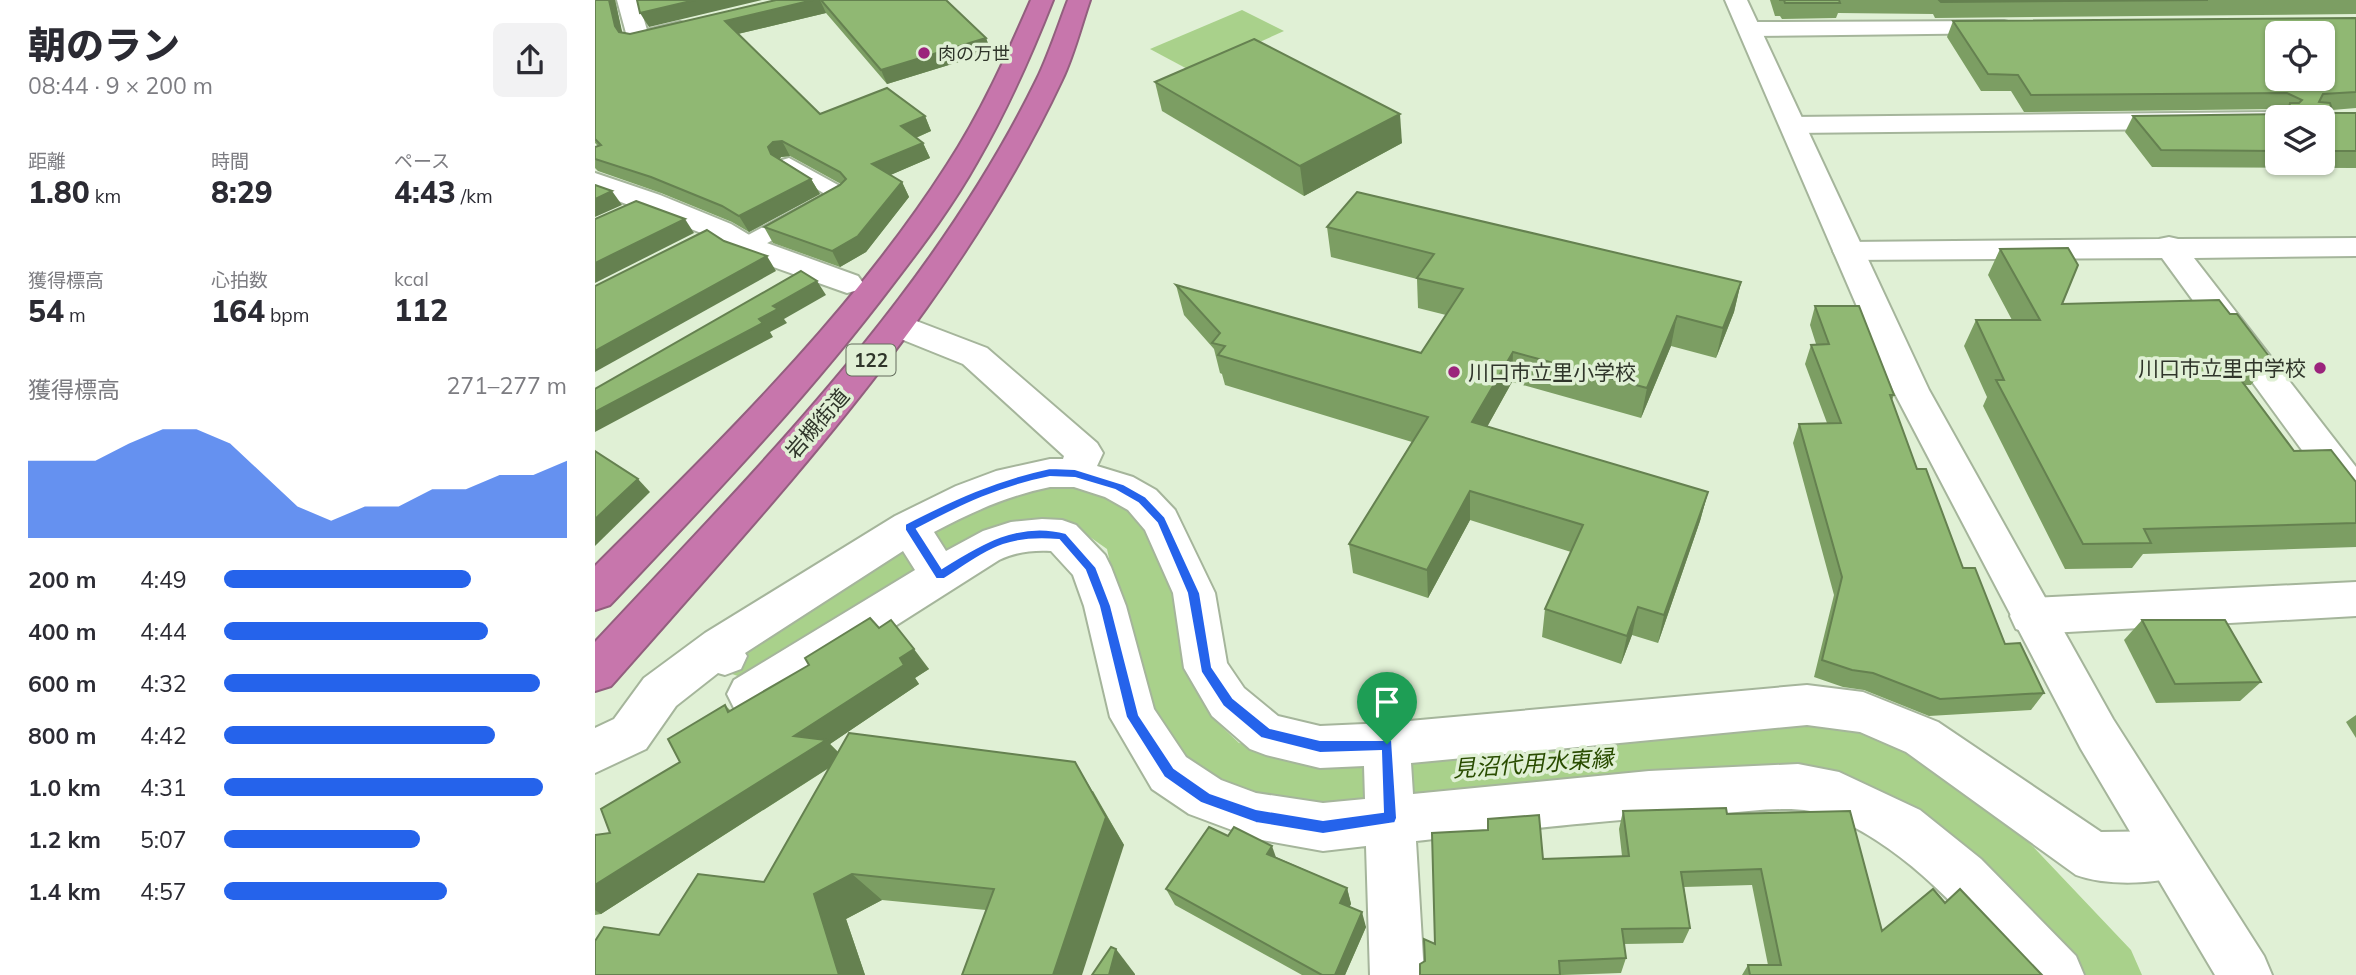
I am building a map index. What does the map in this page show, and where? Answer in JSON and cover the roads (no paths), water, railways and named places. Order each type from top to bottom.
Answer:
[{"type":"highway","name":"岩槻街道","points":[[595,593],[831,342],[908,244],[968,153],[1008,82],[1042,0]]},
{"type":"highway","name":"岩槻街道","points":[[595,672],[748,503],[898,325],[956,242],[1013,151],[1051,77],[1079,0]]},
{"type":"street","points":[[637,0],[627,2],[638,39],[701,24]]},
{"type":"street","points":[[2019,21],[1743,14],[1911,390],[2097,734],[2245,975]]},
{"type":"street","points":[[1793,125],[2265,120]]},
{"type":"street","points":[[595,183],[639,206],[708,236],[745,246],[847,283]]},
{"type":"street","points":[[1848,251],[2168,246],[2350,249]]},
{"type":"street","points":[[2168,246],[2356,495]]},
{"type":"street","points":[[771,290],[806,270]]},
{"type":"street","points":[[898,325],[975,356],[1084,453],[1075,473]]},
{"type":"street","points":[[751,694],[925,553],[970,496],[1010,481],[1050,473],[1075,473],[1119,487],[1142,500],[1161,521],[1194,593],[1206,668],[1228,702],[1266,734],[1320,747],[1387,744],[1807,705],[1863,712],[1922,737],[2094,857],[2170,856]]},
{"type":"street","points":[[595,751],[630,734],[660,692],[722,651],[925,553],[991,543],[1031,533],[1062,536],[1090,567],[1105,606],[1133,717],[1169,773],[1206,798],[1256,816],[1323,827],[1390,818],[1649,794],[1798,787],[1839,795],[1903,827],[1963,877],[2057,975]]},
{"type":"street","points":[[2031,616],[2356,599]]},
{"type":"street","points":[[1387,744],[1397,975]]},
{"type":"lane","points":[[745,246],[840,194],[789,164]]},
{"type":"waterway","name":"見沼代用水東縁","points":[[752,656],[917,554],[1020,504],[1066,505],[1098,516],[1131,538],[1171,704],[1199,746],[1224,770],[1272,777],[1347,775],[1782,746],[1871,762],[1980,838],[2106,975]]},
{"type":"place","name":"肉の万世","points":[[924,53]]},
{"type":"place","name":"川口市立里中学校","points":[[2320,368]]},
{"type":"place","name":"川口市立里小学校","points":[[1454,372]]}]
